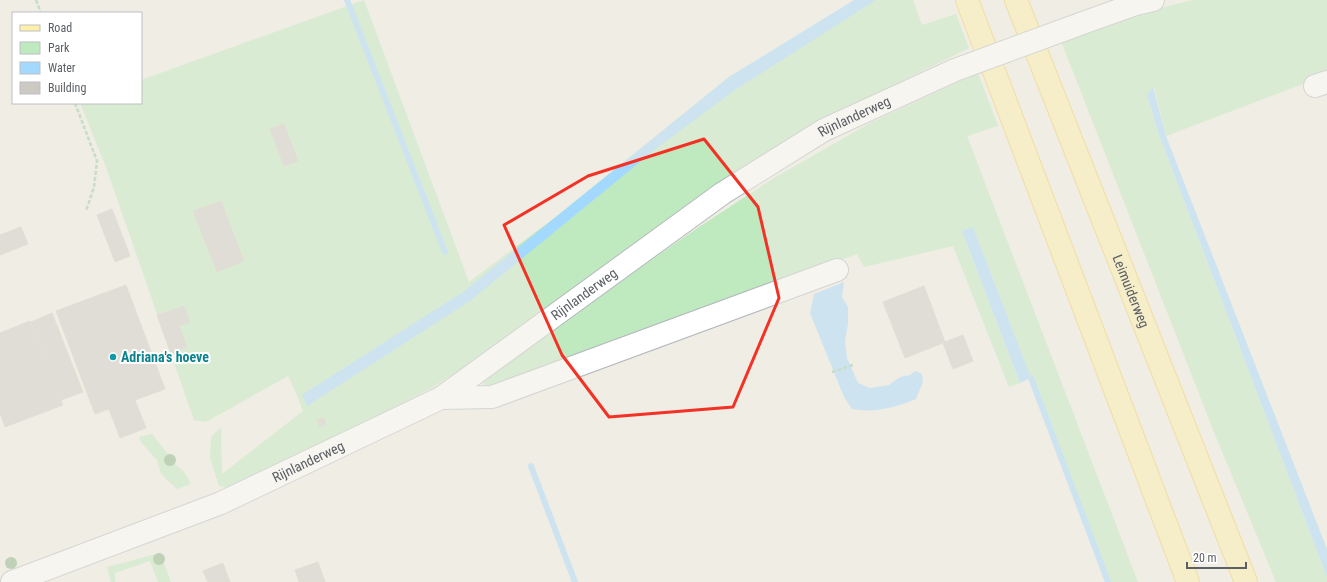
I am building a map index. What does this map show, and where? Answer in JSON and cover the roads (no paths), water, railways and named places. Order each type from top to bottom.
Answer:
[{"type":"main road","points":[[967,0],[1188,582]]},
{"type":"main road","name":"Leimuiderweg","points":[[1016,0],[1246,582]]},
{"type":"street","name":"Rijnlanderweg","points":[[12,582],[221,503],[442,398],[723,193],[824,130],[955,70],[1136,4],[1153,0]]},
{"type":"street","points":[[442,398],[492,396],[837,270]]},
{"type":"water","points":[[854,0],[876,0],[735,90],[662,144],[470,301],[307,406],[302,395],[463,292],[729,77]]},
{"type":"water","points":[[1153,87],[1166,136],[1327,549],[1327,577],[1158,132],[1147,95]]},
{"type":"water","points":[[973,227],[1031,378],[1020,383],[962,231]]},
{"type":"water","points":[[844,282],[842,297],[848,307],[848,324],[845,341],[847,358],[858,383],[870,388],[889,385],[900,377],[910,375],[915,371],[922,374],[923,382],[916,399],[884,409],[860,410],[852,409],[844,397],[810,313],[814,294]]},
{"type":"waterway","points":[[347,0],[445,252]]},
{"type":"waterway","points":[[1031,378],[1108,582]]},
{"type":"waterway","points":[[531,466],[575,582]]},
{"type":"place","name":"Adriana's hoeve","points":[[113,357]]}]
